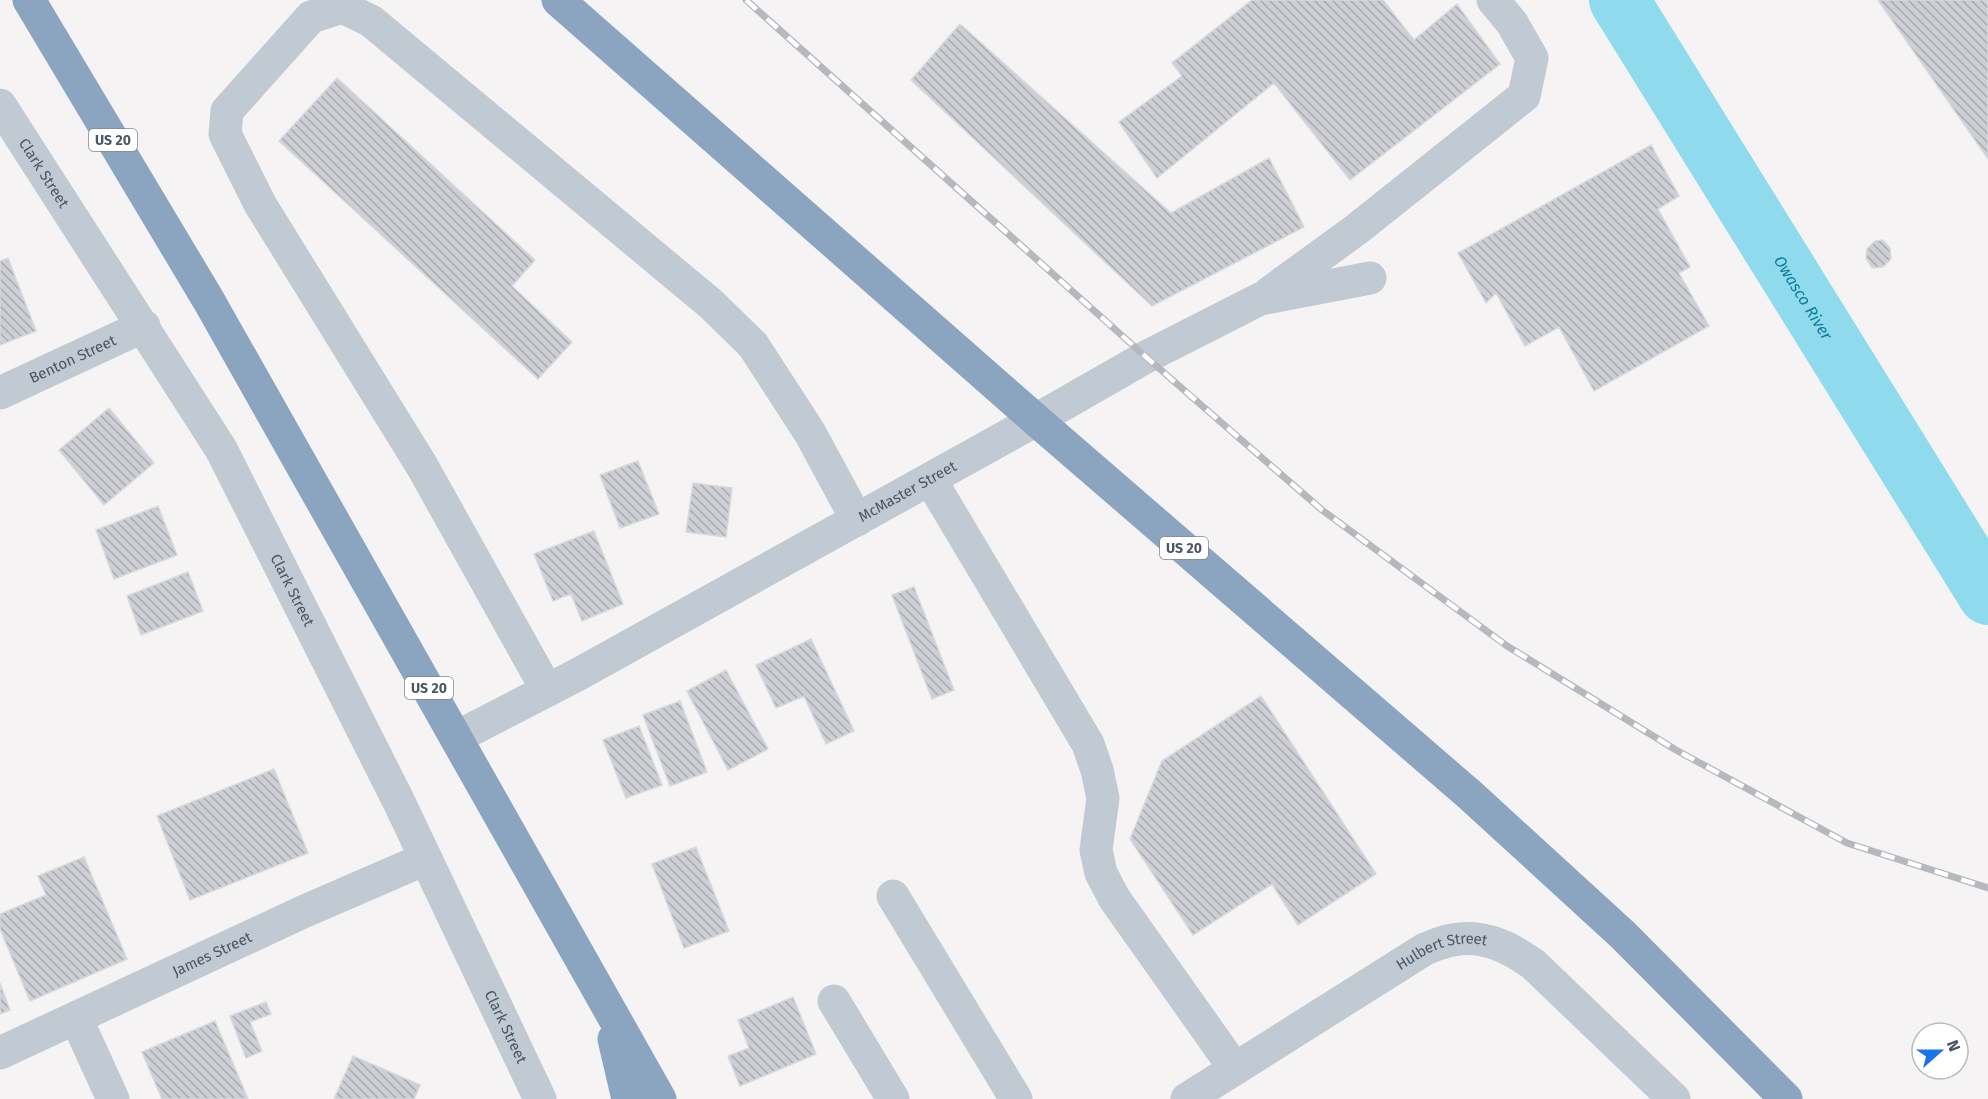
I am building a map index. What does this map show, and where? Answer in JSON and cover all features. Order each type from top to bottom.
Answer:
[{"type":"highway","name":"US 20","points":[[29,0],[201,286],[660,1099]]},
{"type":"highway","name":"US 20","points":[[558,0],[1036,420],[1470,795],[1623,935],[1786,1099]]},
{"type":"highway","points":[[607,1008],[628,1099]]},
{"type":"street","points":[[1260,299],[1358,229],[1524,96],[1532,58],[1512,23],[1493,0]]},
{"type":"street","points":[[547,690],[422,466],[260,204],[225,134],[227,111],[311,17],[342,7],[371,21],[711,304],[753,345],[810,433],[857,519]]},
{"type":"street","name":"Clark Street","points":[[0,105],[221,449],[399,802],[540,1099]]},
{"type":"street","name":"McMaster Street","points":[[457,737],[547,690],[930,479],[1146,357],[1260,299],[1370,278]]},
{"type":"street","name":"Benton Street","points":[[0,393],[144,326]]},
{"type":"street","points":[[930,479],[1088,744],[1103,798],[1096,850],[1101,873],[1226,1083]]},
{"type":"street","name":"James Street","points":[[0,1053],[305,911],[425,859]]},
{"type":"street","points":[[893,896],[1016,1099]]},
{"type":"street","name":"Hulbert Street","points":[[1187,1099],[1226,1083],[1425,949],[1453,940],[1481,939],[1516,953],[1533,964],[1674,1099]]},
{"type":"street","points":[[834,1001],[893,1099]]},
{"type":"street","points":[[76,1018],[113,1099]]},
{"type":"building","points":[[1252,0],[1383,0],[1414,40],[1457,4],[1500,64],[1350,180],[1274,83],[1157,178],[1119,122],[1182,76],[1172,63]]},
{"type":"building","points":[[1878,0],[1988,0],[1988,159]]},
{"type":"building","points":[[960,24],[1171,213],[1269,158],[1304,227],[1152,306],[911,80]]},
{"type":"building","points":[[337,78],[535,260],[512,286],[572,342],[538,379],[279,141]]},
{"type":"building","points":[[1651,145],[1679,196],[1658,209],[1690,267],[1679,273],[1709,326],[1594,391],[1559,327],[1525,346],[1496,293],[1486,303],[1458,253]]},
{"type":"building","points":[[1883,240],[1890,248],[1891,259],[1883,267],[1872,268],[1866,258],[1867,249],[1875,241]]},
{"type":"building","points":[[8,258],[36,331],[0,345],[0,261]]},
{"type":"building","points":[[109,408],[154,463],[104,505],[59,450]]},
{"type":"building","points":[[638,461],[659,514],[620,528],[600,475]]},
{"type":"building","points":[[693,483],[732,488],[726,537],[686,532]]},
{"type":"building","points":[[158,506],[177,555],[114,579],[96,530]]},
{"type":"building","points":[[594,531],[623,604],[582,621],[571,594],[553,601],[534,554]]},
{"type":"building","points":[[188,572],[203,611],[141,635],[127,596]]},
{"type":"building","points":[[914,587],[954,690],[932,699],[892,595]]},
{"type":"building","points":[[811,639],[854,731],[826,744],[804,696],[776,708],[756,665]]},
{"type":"building","points":[[726,670],[768,749],[728,770],[687,691]]},
{"type":"building","points":[[1261,696],[1376,874],[1298,925],[1272,884],[1193,935],[1130,839],[1162,761]]},
{"type":"building","points":[[680,701],[707,772],[670,786],[643,715]]},
{"type":"building","points":[[639,726],[662,785],[626,798],[603,740]]},
{"type":"building","points":[[274,769],[308,853],[190,900],[157,816]]},
{"type":"building","points":[[696,847],[729,931],[684,948],[652,864]]},
{"type":"building","points":[[84,857],[127,959],[30,1001],[0,929],[0,914],[46,895],[38,876]]},
{"type":"building","points":[[0,983],[10,1010],[0,1014]]},
{"type":"building","points":[[793,997],[816,1054],[740,1086],[728,1056],[749,1048],[738,1020]]},
{"type":"building","points":[[266,1002],[271,1014],[250,1022],[262,1051],[246,1058],[230,1016]]},
{"type":"building","points":[[215,1021],[248,1099],[162,1099],[142,1052]]},
{"type":"building","points":[[353,1056],[420,1085],[414,1099],[334,1099]]},
{"type":"waterway","name":"Owasco River","points":[[1619,0],[1988,595]]},
{"type":"railway","points":[[746,0],[1146,357],[1322,510],[1507,646],[1676,750],[1847,843],[1988,888]]}]
